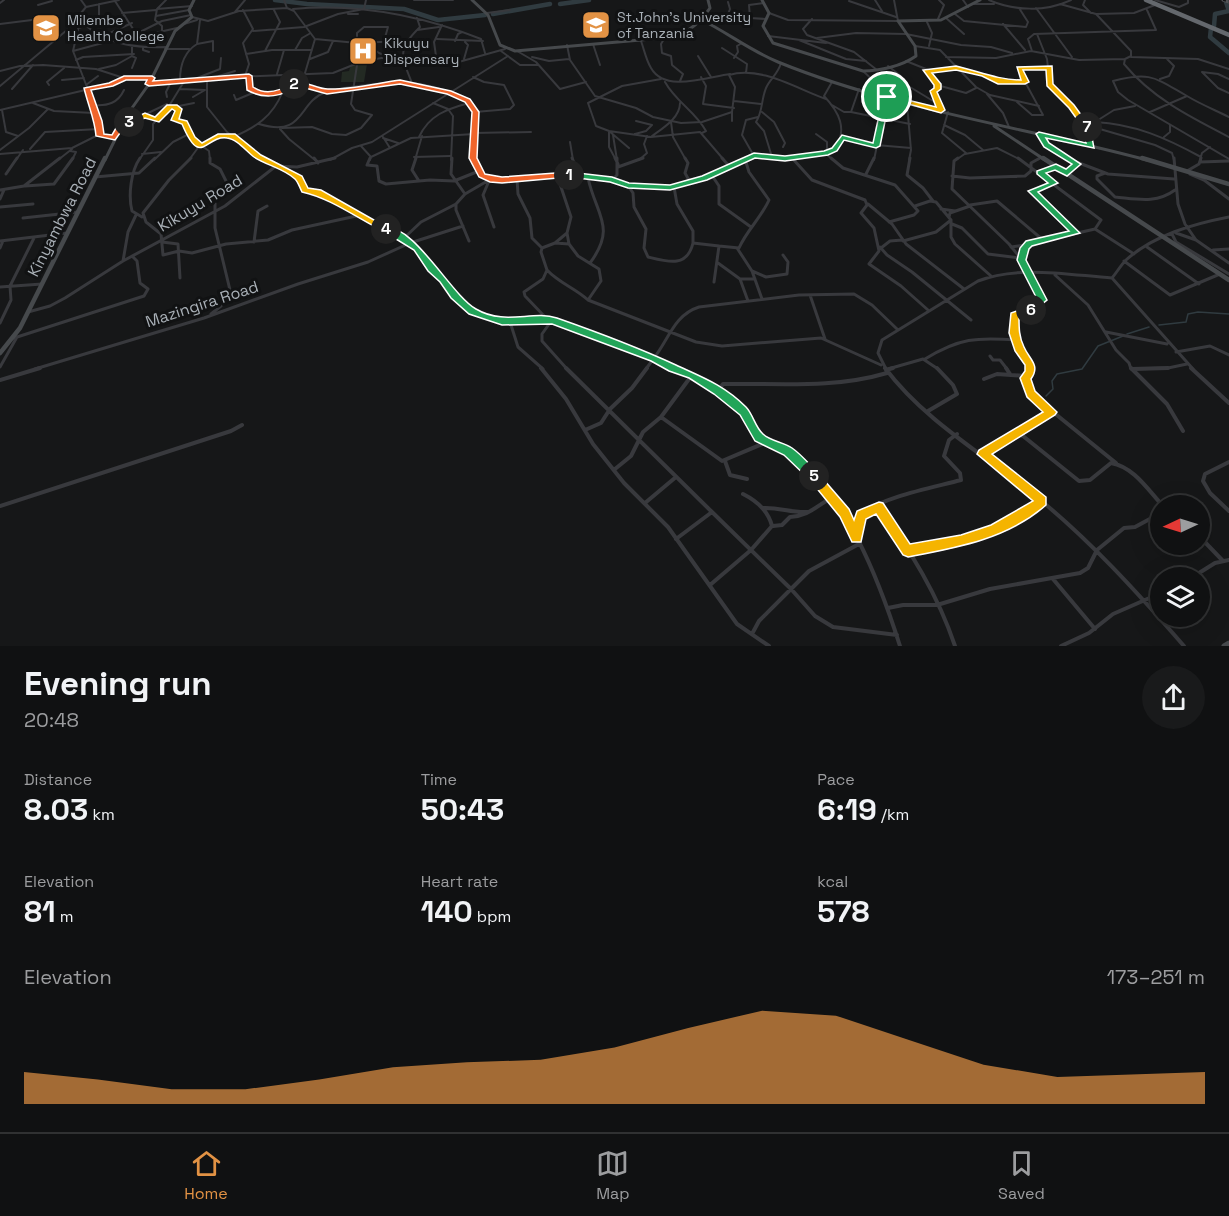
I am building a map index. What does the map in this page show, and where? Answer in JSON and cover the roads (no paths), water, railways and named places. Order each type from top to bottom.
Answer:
[{"type":"highway","points":[[1146,0],[1156,2],[1229,34]]},
{"type":"street","points":[[0,3],[4,0]]},
{"type":"street","points":[[81,0],[86,7]]},
{"type":"street","points":[[0,86],[20,66],[61,36],[86,7],[119,0]]},
{"type":"street","points":[[162,30],[155,20],[157,10],[166,0]]},
{"type":"street","points":[[184,24],[191,16],[190,8],[194,0]]},
{"type":"street","points":[[235,12],[245,0]]},
{"type":"street","points":[[284,0],[287,8]]},
{"type":"street","points":[[364,9],[366,0]]},
{"type":"street","points":[[414,0],[453,0]]},
{"type":"street","points":[[472,0],[487,13],[497,43],[508,56],[522,65],[540,64]]},
{"type":"street","points":[[455,63],[502,50],[515,51],[567,45],[664,39],[688,32],[702,20],[710,8],[708,0]]},
{"type":"street","points":[[875,0],[883,12]]},
{"type":"street","points":[[769,13],[763,25],[768,36],[782,48],[863,71],[877,70],[906,62],[916,56],[915,46],[897,19],[894,0]]},
{"type":"street","points":[[939,0],[944,5],[939,20]]},
{"type":"street","points":[[963,0],[968,7]]},
{"type":"street","points":[[766,19],[750,18],[749,5],[763,1],[769,13],[788,20],[913,19],[927,22],[946,18],[980,0]]},
{"type":"street","points":[[988,0],[1019,8],[1036,8],[1071,0]]},
{"type":"street","points":[[999,4],[1002,0]]},
{"type":"street","points":[[1084,0],[1083,5],[1091,13]]},
{"type":"street","points":[[1058,4],[1096,14],[1134,13],[1147,9],[1156,2],[1179,7],[1188,3],[1188,0]]},
{"type":"street","points":[[38,5],[52,1]]},
{"type":"street","points":[[115,1],[123,15],[132,23],[136,35]]},
{"type":"street","points":[[849,1],[897,19]]},
{"type":"street","points":[[707,13],[713,20],[728,14],[730,9],[728,2]]},
{"type":"street","points":[[99,4],[99,23]]},
{"type":"street","points":[[974,4],[999,4]]},
{"type":"street","points":[[78,28],[123,15],[190,8]]},
{"type":"street","points":[[156,16],[190,8]]},
{"type":"street","points":[[73,51],[136,35],[177,28],[199,20],[218,19],[243,10],[287,8],[364,9],[399,13],[462,32],[483,41]]},
{"type":"street","points":[[954,14],[964,21],[1026,27],[1028,22],[1019,8]]},
{"type":"street","points":[[1036,8],[1073,59]]},
{"type":"street","points":[[291,9],[315,39],[369,45],[389,58],[404,63]]},
{"type":"street","points":[[255,92],[250,88],[247,76],[249,64],[243,43],[253,31],[304,27],[341,14],[364,9]]},
{"type":"street","points":[[1032,51],[1028,39],[1031,35],[1156,30],[1147,9]]},
{"type":"street","points":[[243,10],[253,31]]},
{"type":"street","points":[[265,51],[280,22],[274,10]]},
{"type":"street","points":[[487,13],[510,10]]},
{"type":"street","points":[[82,12],[73,51],[94,105],[100,134],[103,138],[115,138]]},
{"type":"street","points":[[398,19],[401,18],[399,13]]},
{"type":"street","points":[[341,14],[358,14]]},
{"type":"street","points":[[1096,14],[1131,51],[1130,57]]},
{"type":"street","points":[[127,45],[136,35],[159,24],[191,16],[199,20]]},
{"type":"street","points":[[357,43],[403,41],[417,30],[420,24],[417,18]]},
{"type":"street","points":[[946,18],[964,34]]},
{"type":"street","points":[[218,19],[220,24]]},
{"type":"street","points":[[812,19],[804,31],[827,43]]},
{"type":"street","points":[[0,24],[32,20]]},
{"type":"street","points":[[197,44],[199,20]]},
{"type":"street","points":[[702,20],[781,63],[881,96],[1187,171],[1229,184]]},
{"type":"street","points":[[927,22],[927,26],[933,33],[928,46]]},
{"type":"street","points":[[99,38],[132,23]]},
{"type":"street","points":[[1003,24],[1026,51]]},
{"type":"street","points":[[86,26],[99,38],[132,47],[189,48],[214,41],[213,51]]},
{"type":"street","points":[[417,30],[440,26]]},
{"type":"street","points":[[436,56],[434,45],[440,26]]},
{"type":"street","points":[[357,43],[357,33],[362,28],[388,27],[387,37],[383,42]]},
{"type":"street","name":"Kinyambwa Road","points":[[0,353],[16,337],[125,118],[149,84],[177,28]]},
{"type":"street","points":[[455,41],[458,34],[462,32]]},
{"type":"street","points":[[817,38],[856,33],[908,35],[961,45],[991,47],[1012,53]]},
{"type":"street","points":[[295,50],[302,38],[310,34]]},
{"type":"street","points":[[1037,34],[1049,68],[1050,84],[1086,125],[1166,149],[1172,153],[1176,169],[1175,190],[1186,227],[1196,240],[1229,263]]},
{"type":"street","points":[[768,36],[827,43],[846,48],[877,70]]},
{"type":"street","points":[[305,73],[315,39]]},
{"type":"street","points":[[437,39],[483,41]]},
{"type":"street","points":[[664,39],[661,44],[662,53],[671,56],[672,65],[683,74],[680,81]]},
{"type":"street","points":[[799,40],[846,59],[867,62]]},
{"type":"street","points":[[310,59],[328,52],[333,41]]},
{"type":"street","points":[[403,41],[404,63],[412,83]]},
{"type":"street","points":[[464,59],[468,45],[465,41]]},
{"type":"street","points":[[483,41],[485,53]]},
{"type":"street","points":[[642,41],[651,69],[668,86],[672,95],[702,122],[706,130],[702,133]]},
{"type":"street","points":[[734,58],[738,52],[737,46],[743,43]]},
{"type":"street","points":[[593,44],[600,64]]},
{"type":"street","points":[[567,45],[569,59],[595,96],[670,122],[687,124],[702,122],[732,112]]},
{"type":"street","points":[[915,46],[928,46],[940,50],[976,88],[1039,106]]},
{"type":"street","points":[[132,47],[136,58],[132,68]]},
{"type":"street","points":[[143,48],[149,52]]},
{"type":"street","points":[[180,81],[179,72],[189,48]]},
{"type":"street","points":[[722,48],[734,58],[748,65],[746,73]]},
{"type":"street","points":[[277,74],[284,50]]},
{"type":"street","points":[[246,54],[265,51],[312,50]]},
{"type":"street","points":[[515,51],[549,61],[569,59]]},
{"type":"street","points":[[946,57],[996,58],[1012,53],[1032,51],[1073,59],[1125,59],[1130,57],[1198,59],[1229,67]]},
{"type":"street","points":[[76,60],[83,57],[133,55]]},
{"type":"street","points":[[96,69],[116,65],[133,55]]},
{"type":"street","points":[[149,84],[207,78],[333,73],[366,60],[403,56]]},
{"type":"street","points":[[283,168],[333,159],[383,136],[473,77],[502,62],[508,56]]},
{"type":"street","points":[[530,56],[540,64],[560,89],[586,82]]},
{"type":"street","points":[[698,56],[711,77]]},
{"type":"street","points":[[196,79],[205,73],[220,69],[221,58]]},
{"type":"street","points":[[1125,59],[1124,64],[1148,91],[1229,137]]},
{"type":"street","points":[[1160,79],[1169,76],[1174,66],[1167,59]]},
{"type":"street","points":[[906,62],[926,70],[957,69],[984,75],[1000,82],[1025,82]]},
{"type":"street","points":[[772,157],[764,131],[756,122],[762,112],[765,90],[778,75],[781,63]]},
{"type":"street","points":[[12,89],[33,65]]},
{"type":"street","points":[[0,71],[33,65],[80,67],[96,69],[124,78],[152,78]]},
{"type":"street","points":[[259,124],[280,129],[312,128],[337,136],[354,133],[372,115],[352,108],[357,65]]},
{"type":"street","points":[[888,66],[901,76],[905,84],[938,104]]},
{"type":"street","points":[[49,84],[47,82],[49,79],[65,68]]},
{"type":"street","points":[[1016,101],[1035,116],[1043,115],[1019,68],[1049,68]]},
{"type":"street","points":[[926,70],[937,84],[962,92],[976,88]]},
{"type":"street","points":[[207,78],[235,71]]},
{"type":"street","points":[[863,71],[878,85],[881,96]]},
{"type":"street","points":[[1229,79],[1218,74],[1202,72],[1218,87],[1229,93]]},
{"type":"street","points":[[402,239],[421,222],[456,204],[465,194],[490,179],[580,176],[612,180],[628,186],[674,187],[711,174],[754,156],[792,158],[826,153],[837,147],[842,138],[839,117],[826,99],[798,87],[746,73],[619,86],[595,96],[587,104],[591,108],[592,121],[599,129],[649,136],[702,133],[729,166]]},
{"type":"street","points":[[730,74],[735,85],[732,121]]},
{"type":"street","points":[[87,87],[98,76]]},
{"type":"street","points":[[1229,117],[1187,96],[1170,83],[1160,79],[1133,76],[1116,80],[1113,84],[1122,96],[1229,160]]},
{"type":"street","points":[[473,77],[484,82],[504,85],[514,105],[510,109],[476,112]]},
{"type":"street","points":[[701,77],[706,86],[704,104],[734,108]]},
{"type":"street","points":[[62,80],[84,78]]},
{"type":"street","points":[[18,136],[6,132],[1,110],[72,93],[87,87],[111,84],[124,78]]},
{"type":"street","points":[[207,78],[207,107],[216,115],[224,135]]},
{"type":"street","points":[[280,129],[301,117],[313,99],[327,92],[353,86],[369,87],[400,82],[410,78]]},
{"type":"street","points":[[185,80],[156,120],[152,128],[153,140],[137,160],[133,174],[130,202],[136,215],[142,217],[160,232],[163,255],[176,252],[189,254],[218,246],[254,242],[292,230],[361,215]]},
{"type":"street","points":[[167,97],[166,92],[172,81]]},
{"type":"street","points":[[826,99],[824,96],[826,90],[833,81]]},
{"type":"street","points":[[400,82],[449,93],[469,103],[476,112],[473,158],[478,171],[490,179]]},
{"type":"street","points":[[668,86],[673,82]]},
{"type":"street","points":[[142,217],[145,210],[201,146],[224,135],[233,136],[251,131],[277,106],[282,93],[292,84],[299,83],[327,92]]},
{"type":"street","points":[[937,84],[937,89],[933,91],[941,110]]},
{"type":"street","points":[[72,93],[76,85]]},
{"type":"street","points":[[180,89],[205,90],[193,97]]},
{"type":"street","points":[[851,112],[859,89]]},
{"type":"street","points":[[94,105],[118,103],[116,101],[124,90]]},
{"type":"street","points":[[234,95],[236,100],[255,92],[282,93]]},
{"type":"street","points":[[987,93],[1003,113],[1009,127]]},
{"type":"street","points":[[1150,112],[1187,96]]},
{"type":"street","points":[[866,174],[873,163],[887,97]]},
{"type":"street","points":[[734,101],[762,104]]},
{"type":"street","points":[[907,102],[911,148],[907,175],[923,188],[951,220],[988,254],[1021,259]]},
{"type":"street","points":[[33,103],[48,109],[77,114],[94,113]]},
{"type":"street","points":[[174,107],[194,103]]},
{"type":"street","points":[[433,103],[448,109],[454,120],[450,165],[454,182],[465,194]]},
{"type":"street","points":[[419,182],[412,170],[414,157],[421,143],[420,136],[426,122],[448,109],[469,103]]},
{"type":"street","points":[[618,165],[643,158],[647,153],[644,144],[649,136],[670,122],[680,108],[680,103]]},
{"type":"street","points":[[122,125],[168,105],[174,107],[179,111],[174,120],[185,123],[189,134],[209,151],[210,163],[220,169],[228,185],[215,194],[215,228],[231,290],[222,306],[209,316]]},
{"type":"street","points":[[832,105],[844,112],[910,124]]},
{"type":"street","points":[[1095,122],[1114,110],[1137,105]]},
{"type":"street","points":[[0,152],[48,109]]},
{"type":"street","points":[[762,112],[778,129],[785,143],[783,147]]},
{"type":"street","points":[[948,112],[942,133],[964,150],[965,154]]},
{"type":"street","points":[[125,118],[145,115],[156,120]]},
{"type":"street","points":[[754,156],[742,135],[746,119],[760,117]]},
{"type":"street","points":[[634,135],[646,131],[652,125],[636,121]]},
{"type":"street","points":[[670,122],[673,135],[688,163],[685,173],[690,182]]},
{"type":"street","points":[[1083,122],[1116,124],[1164,137],[1201,157]]},
{"type":"street","points":[[986,123],[1067,173],[1229,280]]},
{"type":"street","points":[[1164,137],[1170,132],[1169,123]]},
{"type":"street","points":[[944,125],[965,135],[983,151]]},
{"type":"street","points":[[1086,125],[1091,147]]},
{"type":"street","points":[[222,127],[243,146],[299,178],[305,190],[318,192],[417,247],[431,269],[466,307],[480,315],[507,322],[550,320]]},
{"type":"street","points":[[29,150],[45,132],[99,129]]},
{"type":"street","points":[[280,129],[287,140],[318,163]]},
{"type":"street","points":[[609,131],[629,148]]},
{"type":"street","points":[[609,131],[609,147],[618,165]]},
{"type":"street","points":[[371,156],[381,155],[398,142],[420,136],[531,132]]},
{"type":"street","points":[[24,186],[71,149],[100,134]]},
{"type":"street","points":[[95,177],[139,173],[173,142],[189,134]]},
{"type":"street","points":[[816,134],[827,142],[826,153]]},
{"type":"street","points":[[1039,134],[1047,145],[1077,164],[1106,173],[1174,179]]},
{"type":"street","points":[[612,180],[617,175],[618,165],[613,135]]},
{"type":"street","points":[[383,136],[398,142]]},
{"type":"street","points":[[383,136],[390,148]]},
{"type":"street","points":[[842,138],[876,146],[911,148]]},
{"type":"street","points":[[570,142],[570,153],[580,176]]},
{"type":"street","points":[[361,146],[371,156]]},
{"type":"street","points":[[1200,162],[1205,149],[1210,147]]},
{"type":"street","points":[[0,152],[71,149],[76,152],[54,184],[2,189],[0,199]]},
{"type":"street","points":[[1011,247],[1095,229],[1101,224],[1100,219],[1040,172],[1001,149],[965,154],[955,159],[952,189],[1021,259],[1043,300],[1035,308],[1014,315],[1013,326],[1016,339],[1020,351],[1030,364],[1030,372],[1026,376]]},
{"type":"street","points":[[6,174],[23,150]]},
{"type":"street","points":[[142,154],[163,152]]},
{"type":"street","points":[[826,153],[841,168],[895,184],[918,211],[914,215],[889,222]]},
{"type":"street","points":[[371,156],[367,165],[377,166],[379,180],[382,183],[454,182],[478,171]]},
{"type":"street","points":[[414,157],[450,156]]},
{"type":"street","points":[[952,176],[967,179],[1015,174],[1025,176],[1032,167],[1031,163],[1042,157]]},
{"type":"street","points":[[792,158],[812,180],[853,194],[867,202],[889,222],[903,241],[964,289]]},
{"type":"street","points":[[737,248],[751,227],[762,216],[770,200],[749,172],[745,159]]},
{"type":"street","points":[[1187,171],[1200,162],[1229,160]]},
{"type":"street","points":[[1067,173],[1077,164]]},
{"type":"street","name":"Kikuyu Road","points":[[28,312],[50,306],[123,261],[162,241],[243,193],[276,166]]},
{"type":"street","points":[[1040,172],[1056,166]]},
{"type":"street","points":[[1176,169],[1204,180],[1229,199]]},
{"type":"street","points":[[1106,173],[1097,176],[1097,179],[1116,197],[1155,200],[1164,198],[1175,190]]},
{"type":"street","points":[[711,174],[719,185],[719,204],[751,227]]},
{"type":"street","points":[[557,175],[571,217],[567,233],[569,244],[575,253],[599,269],[601,281],[588,300]]},
{"type":"street","points":[[588,178],[606,233],[603,247],[590,263]]},
{"type":"street","points":[[490,179],[483,195],[494,226]]},
{"type":"street","points":[[517,179],[518,194],[530,218],[532,238],[542,248],[541,252],[547,270],[557,280],[575,288],[588,300],[672,333],[713,345],[754,345],[813,338],[826,339],[883,366]]},
{"type":"street","points":[[1054,183],[1032,191],[1076,233]]},
{"type":"street","points":[[628,186],[633,193],[634,207],[646,229],[644,254],[664,261],[684,258],[690,254],[693,243],[693,231],[677,204],[674,187]]},
{"type":"street","points":[[909,199],[922,203]]},
{"type":"street","points":[[915,206],[933,201]]},
{"type":"street","points":[[991,276],[955,244],[951,237],[950,213],[969,206],[998,201],[1042,240]]},
{"type":"street","points":[[867,202],[861,213],[872,224],[880,247],[971,320]]},
{"type":"street","points":[[0,207],[33,204]]},
{"type":"street","points":[[456,204],[456,210],[469,241]]},
{"type":"street","points":[[254,242],[258,211],[267,206]]},
{"type":"street","points":[[865,208],[872,208]]},
{"type":"street","points":[[941,209],[957,211]]},
{"type":"street","points":[[23,218],[78,212]]},
{"type":"street","points":[[123,261],[128,232],[136,215]]},
{"type":"street","points":[[1112,278],[1124,261],[1164,238],[1186,227],[1229,217]]},
{"type":"street","points":[[929,311],[893,280],[868,264],[878,255],[880,247],[890,241],[923,237],[948,225],[951,220]]},
{"type":"street","name":"Mazingira Road","points":[[0,380],[209,316],[368,262],[410,243],[463,226]]},
{"type":"street","points":[[1095,229],[1135,254]]},
{"type":"street","points":[[0,248],[2,241],[68,233]]},
{"type":"street","points":[[542,248],[555,243],[567,233]]},
{"type":"street","points":[[1173,234],[1196,240]]},
{"type":"street","points":[[1173,234],[1176,242],[1229,274]]},
{"type":"street","points":[[0,323],[10,306],[12,290],[10,286],[34,238]]},
{"type":"street","points":[[162,241],[176,242],[180,278]]},
{"type":"street","points":[[555,243],[569,244]]},
{"type":"street","points":[[693,243],[737,248]]},
{"type":"street","points":[[1021,259],[1026,245]]},
{"type":"street","points":[[714,282],[719,246]]},
{"type":"street","points":[[1147,247],[1199,284]]},
{"type":"street","points":[[737,248],[752,271],[762,299]]},
{"type":"street","points":[[1211,250],[1229,249]]},
{"type":"street","points":[[752,271],[766,277],[787,274],[788,262],[783,255]]},
{"type":"street","points":[[0,367],[16,337],[144,296],[148,289],[140,282],[137,261],[132,256]]},
{"type":"street","points":[[1124,261],[1170,295],[1220,274]]},
{"type":"street","points":[[718,263],[740,279],[748,301]]},
{"type":"street","points":[[547,270],[543,279],[524,292],[525,297],[550,320],[654,358],[692,375],[718,391],[743,411],[759,437],[794,456],[844,513],[888,608],[900,646]]},
{"type":"street","points":[[1184,646],[1097,550],[1042,501],[928,411],[887,371],[883,366],[878,346],[880,340],[897,329],[964,289],[991,276],[1028,273],[1112,278],[1187,364],[1229,403]]},
{"type":"street","points":[[1054,274],[1089,305],[1116,350],[1129,363],[1131,369],[1161,395],[1183,431]]},
{"type":"street","points":[[740,279],[755,279]]},
{"type":"street","points":[[0,287],[42,284]]},
{"type":"street","points":[[585,430],[601,423],[610,409],[632,388],[677,323],[690,309],[762,299],[851,293],[870,304],[897,329]]},
{"type":"street","points":[[810,295],[826,339]]},
{"type":"street","points":[[550,320],[542,334],[542,341],[568,370],[610,409],[815,616],[833,627],[897,635]]},
{"type":"street","points":[[507,322],[512,325],[518,347],[539,365],[566,399],[593,444],[614,470],[663,521],[737,624],[769,646]]},
{"type":"street","points":[[1105,332],[1169,344]]},
{"type":"street","points":[[718,391],[723,384],[779,383],[790,386],[851,384],[915,360],[925,359],[945,347],[982,337],[1016,339]]},
{"type":"street","points":[[1176,352],[1214,345],[1229,355]]},
{"type":"street","points":[[990,356],[993,360],[1000,360],[1010,374]]},
{"type":"street","points":[[925,359],[949,379],[957,391],[952,398],[928,411]]},
{"type":"street","points":[[1131,369],[1168,368],[1187,364]]},
{"type":"street","points":[[984,379],[997,374],[1026,376]]},
{"type":"street","points":[[614,470],[631,456],[645,430],[661,417],[692,375]]},
{"type":"street","points":[[1026,376],[1031,393],[1051,412],[1139,480],[1153,495]]},
{"type":"street","points":[[983,454],[1051,412]]},
{"type":"street","points":[[661,417],[725,461],[730,475],[747,479]]},
{"type":"street","points":[[0,506],[242,425]]},
{"type":"street","points":[[856,538],[861,515],[900,496],[960,480],[960,473],[944,456],[949,440],[957,434]]},
{"type":"street","points":[[1016,434],[1032,442],[1079,481],[1090,480],[1111,463],[1118,464]]},
{"type":"street","points":[[725,461],[767,442]]},
{"type":"street","points":[[1229,462],[1205,474],[1203,481],[1210,493],[1229,510]]},
{"type":"street","points":[[645,503],[676,477]]},
{"type":"street","points":[[710,585],[751,550],[772,526],[771,518],[756,500],[743,494]]},
{"type":"street","points":[[772,526],[779,526],[790,517],[801,517],[832,497]]},
{"type":"street","points":[[908,551],[961,541],[994,530],[1042,501]]},
{"type":"street","points":[[763,508],[775,507],[792,513],[808,512]]},
{"type":"street","points":[[879,507],[908,551],[937,605],[955,646]]},
{"type":"street","points":[[676,539],[712,512]]},
{"type":"street","points":[[888,608],[903,605],[937,605],[990,589],[1080,573],[1088,568],[1097,550],[1124,528],[1135,527],[1150,519]]},
{"type":"street","points":[[752,634],[759,621],[808,571],[859,544]]},
{"type":"street","points":[[1210,547],[1223,561]]},
{"type":"street","points":[[1210,568],[1229,560]]},
{"type":"street","points":[[1053,579],[1095,629]]},
{"type":"street","points":[[1061,646],[1095,629],[1099,623],[1113,614],[1150,598]]},
{"type":"street","points":[[1224,646],[1229,643]]},
{"type":"waterway","points":[[275,0],[404,9],[438,20],[485,15]]},
{"type":"waterway","points":[[560,4],[589,0]]},
{"type":"waterway","points":[[1214,26],[1215,14],[1229,11],[1226,2]]},
{"type":"waterway","points":[[493,14],[550,4]]},
{"type":"waterway","points":[[1211,28],[1210,37],[1229,53]]},
{"type":"waterway","points":[[1159,325],[1186,322],[1188,314],[1198,312],[1229,314]]},
{"type":"waterway","points":[[1127,334],[1149,327]]},
{"type":"waterway","points":[[1046,396],[1053,389],[1052,381],[1057,374],[1082,369],[1098,346],[1123,336]]},
{"type":"railway","points":[[1223,0],[1229,2]]},
{"type":"place","name":"St.John's University of Tanzania","points":[[596,25]]},
{"type":"place","name":"Milembe Health College","points":[[46,28]]},
{"type":"place","name":"Kikuyu Dispensary","points":[[363,51]]}]
